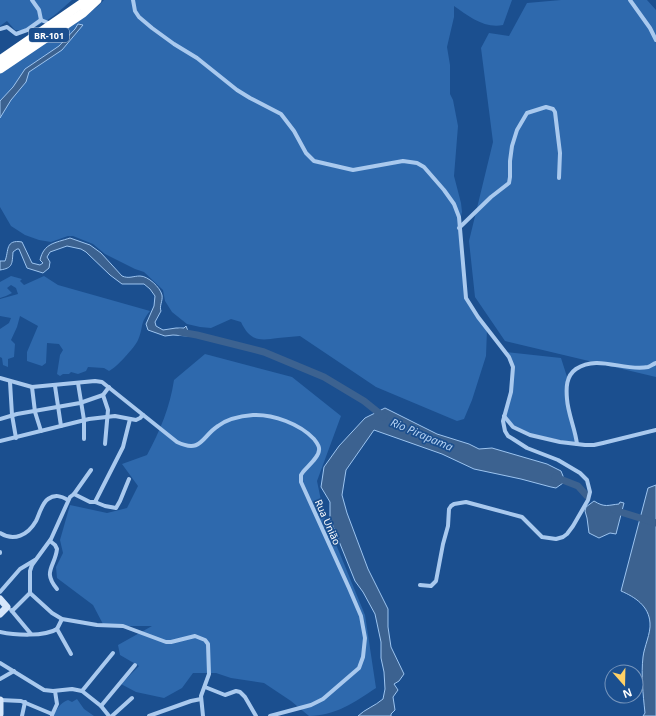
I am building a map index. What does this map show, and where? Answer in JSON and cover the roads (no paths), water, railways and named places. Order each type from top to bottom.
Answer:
[{"type":"highway","name":"BR-101","points":[[0,60],[87,0]]},
{"type":"highway","name":"BR-101","points":[[0,69],[83,12],[97,0]]},
{"type":"street","points":[[32,0],[39,10],[41,20]]},
{"type":"street","points":[[133,0],[135,11],[139,17],[152,28],[197,58],[237,90],[281,114],[294,131],[306,153],[314,161],[353,170],[403,161],[418,163],[424,167],[454,204],[458,217],[466,298],[478,317],[509,357],[513,367],[511,392],[504,416],[503,424],[505,431],[512,440],[568,465],[585,477],[590,495],[568,534],[556,539],[542,537],[522,517],[466,502],[456,503],[449,509],[448,526],[436,581],[431,586],[420,585]]},
{"type":"street","points":[[630,0],[650,28],[656,40]]},
{"type":"street","points":[[41,20],[51,25]]},
{"type":"street","points":[[0,29],[7,26],[16,34],[27,30],[41,20]]},
{"type":"street","points":[[459,228],[509,182],[512,146],[517,130],[525,116],[531,111],[546,107],[553,109],[555,112],[560,153],[559,178]]},
{"type":"street","points":[[577,444],[576,431],[570,417],[567,399],[567,384],[569,376],[572,372],[583,364],[599,363],[634,368],[649,367],[656,363]]},
{"type":"street","points":[[0,378],[32,387],[99,381],[109,387],[143,414],[138,419],[108,416],[84,420],[0,441]]},
{"type":"street","points":[[10,382],[12,415],[16,438]]},
{"type":"street","points":[[78,383],[80,403],[84,420],[84,439]]},
{"type":"street","points":[[55,386],[61,426]]},
{"type":"street","points":[[32,387],[35,412],[41,431]]},
{"type":"street","points":[[0,419],[12,415],[80,403],[103,395],[109,387]]},
{"type":"street","points":[[103,395],[107,405],[108,416],[105,444]]},
{"type":"street","name":"Rua União","points":[[143,414],[182,445],[192,446],[197,444],[204,440],[214,428],[221,424],[242,416],[259,415],[283,420],[296,425],[308,433],[319,447],[317,456],[301,475],[301,482],[361,616],[365,638],[362,661],[356,671],[323,699],[311,705],[270,716]]},
{"type":"street","points":[[504,416],[513,427],[530,435],[577,444],[594,445],[656,430]]},
{"type":"street","points":[[95,502],[123,446],[130,419]]},
{"type":"street","points":[[0,592],[20,569],[35,560],[43,552],[50,541],[68,500],[91,470]]},
{"type":"street","points":[[74,494],[90,502],[116,508],[129,479]]},
{"type":"street","points":[[0,533],[8,537],[20,536],[27,532],[34,524],[48,499],[61,496],[68,500]]},
{"type":"street","points":[[50,541],[55,545],[56,549],[49,576],[57,589]]},
{"type":"street","points":[[35,560],[30,571],[30,593],[52,613],[62,619],[97,625],[123,626],[166,642],[195,636],[203,639],[208,644],[209,670],[205,687],[201,692],[203,716]]},
{"type":"street","points":[[0,614],[30,593]]},
{"type":"street","points":[[0,599],[31,634]]},
{"type":"street","points":[[0,632],[47,634],[57,629],[62,619]]},
{"type":"street","points":[[57,629],[71,654]]},
{"type":"street","points":[[82,691],[113,653]]},
{"type":"street","points":[[0,663],[44,690],[55,691],[72,689],[82,691],[101,706],[109,716]]},
{"type":"street","points":[[101,706],[135,666]]},
{"type":"street","points":[[0,679],[14,672]]},
{"type":"street","points":[[205,687],[225,695],[240,692],[245,697],[256,716]]},
{"type":"street","points":[[0,714],[0,700],[9,699],[25,702],[52,715],[56,706],[55,691]]},
{"type":"street","points":[[112,716],[132,698]]},
{"type":"street","points":[[149,716],[191,701],[201,699]]},
{"type":"street","points":[[22,716],[25,702]]},
{"type":"water","points":[[78,24],[83,25],[62,50],[29,72],[26,82],[11,100],[0,118],[0,101],[13,87],[25,69],[59,46]]},
{"type":"water","points":[[70,238],[90,245],[101,253],[122,276],[143,276],[153,282],[162,295],[160,307],[161,311],[155,322],[156,326],[163,330],[184,328],[186,326],[188,336],[165,336],[148,330],[146,324],[154,306],[155,296],[150,289],[144,284],[122,284],[81,249],[67,246],[50,252],[47,257],[50,262],[49,268],[43,273],[27,268],[19,249],[17,249],[13,252],[10,267],[0,270],[0,261],[5,261],[10,244],[13,242],[22,242],[32,263],[40,265],[43,263],[40,260],[42,254],[47,247],[51,244]]},
{"type":"water","points":[[385,408],[437,434],[469,444],[479,449],[492,448],[547,464],[561,471],[563,483],[556,488],[474,469],[442,454],[374,430],[346,470],[342,495],[347,513],[368,569],[388,609],[388,627],[391,647],[404,674],[399,681],[394,684],[398,690],[393,697],[395,710],[391,716],[358,716],[383,699],[385,689],[381,658],[381,642],[375,614],[355,581],[330,519],[330,502],[321,487],[324,467],[339,446],[365,418]]},
{"type":"water","points":[[656,485],[656,716],[643,716],[645,713],[644,664],[642,664],[649,631],[649,617],[644,607],[636,599],[621,591],[648,488]]},
{"type":"water","points":[[594,501],[606,506],[619,504],[620,502],[624,503],[616,534],[610,533],[599,538],[589,533],[585,511],[586,507]]},
{"type":"waterway","points":[[180,332],[264,352],[324,377],[364,401],[384,417]]},
{"type":"waterway","name":"Rio Pirapama","points":[[555,477],[578,486],[587,496]]},
{"type":"waterway","name":"Rio Pirapama","points":[[614,510],[656,523]]}]
